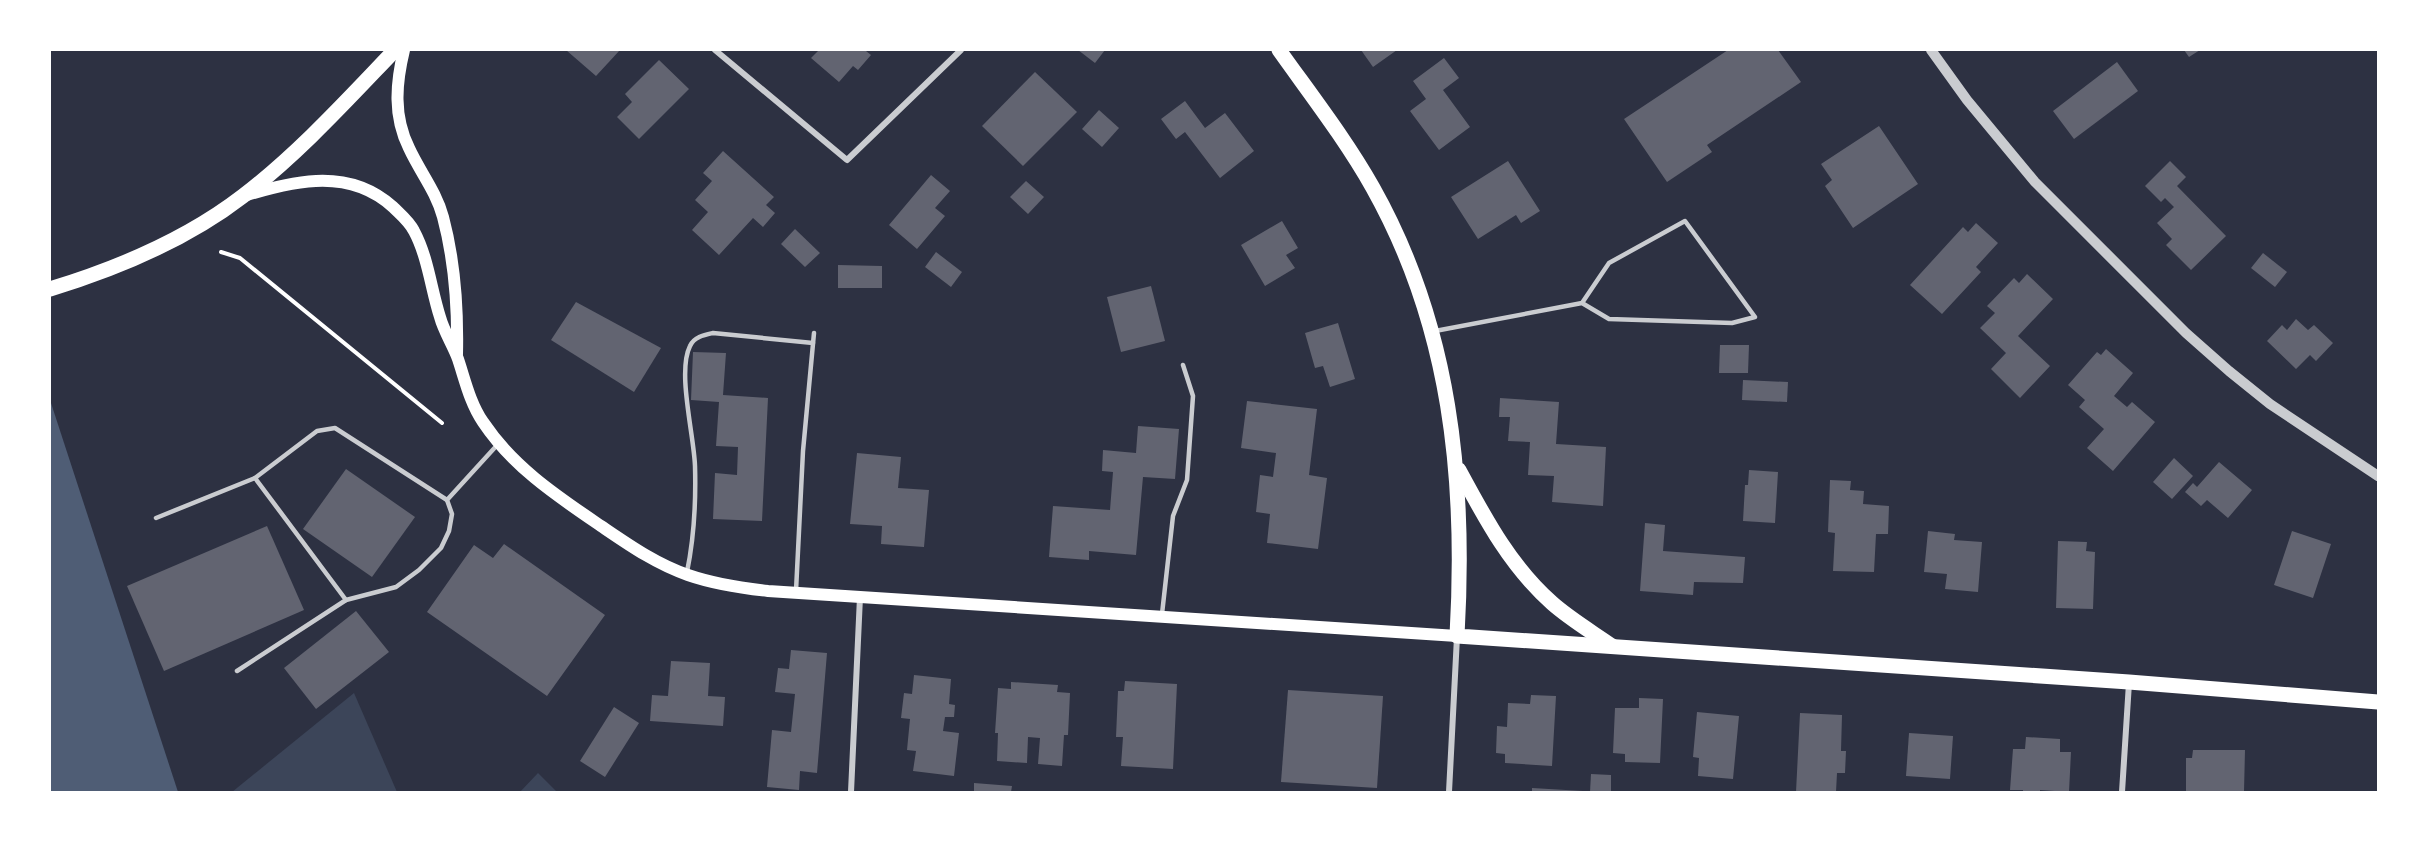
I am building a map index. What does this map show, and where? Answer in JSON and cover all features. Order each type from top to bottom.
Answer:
[{"type":"main road","points":[[50,289],[135,259],[175,240],[243,196],[302,146],[395,50]]},
{"type":"main road","points":[[404,50],[396,105],[409,148],[436,195],[443,216],[452,261],[458,319],[457,358]]},
{"type":"main road","points":[[1279,50],[1372,187],[1397,234],[1418,287],[1432,332],[1447,396],[1457,467],[1460,585],[1457,636]]},
{"type":"main road","points":[[243,196],[283,184],[317,179],[348,183],[366,189],[384,199],[414,230],[424,256],[440,319],[457,358],[464,383],[482,420],[499,443],[533,477],[645,556],[687,575],[712,583],[737,588],[796,593],[1612,646],[2379,702]]},
{"type":"main road","points":[[1457,467],[1498,539],[1522,572],[1552,603],[1612,646]]},
{"type":"street","points":[[715,50],[847,160],[961,50]]},
{"type":"street","points":[[1931,50],[1967,100],[2035,182],[2186,333],[2270,404],[2379,476]]},
{"type":"street","points":[[851,792],[860,597]]},
{"type":"street","points":[[1449,792],[1457,636]]},
{"type":"street","points":[[2122,792],[2129,682]]},
{"type":"lane","points":[[1432,332],[1582,303],[1610,320],[1732,323],[1755,317],[1685,221],[1608,263],[1582,303]]},
{"type":"lane","points":[[687,575],[692,549],[695,486],[692,433],[686,394],[687,354],[691,343],[701,336],[713,333],[813,343]]},
{"type":"lane","points":[[796,593],[802,452],[814,333]]},
{"type":"lane","points":[[1162,617],[1173,516],[1187,480],[1193,396],[1183,365]]},
{"type":"lane","points":[[156,518],[255,478],[317,430],[335,428],[447,500],[452,514],[449,531],[441,548],[419,570],[396,587],[346,600],[237,671]]},
{"type":"lane","points":[[447,500],[499,443]]},
{"type":"lane","points":[[255,478],[346,600]]},
{"type":"path","points":[[221,252],[240,258],[442,423]]},
{"type":"shaded area","points":[[50,400],[178,792],[50,792]]},
{"type":"shaded area","points":[[354,693],[397,792],[232,792]]},
{"type":"shaded area","points":[[538,773],[557,792],[520,792]]},
{"type":"building","points":[[566,50],[620,50],[596,76]]},
{"type":"building","points":[[819,50],[867,50],[871,55],[858,70],[853,66],[839,82],[811,58]]},
{"type":"building","points":[[1078,50],[1105,50],[1095,63]]},
{"type":"building","points":[[1361,50],[1397,50],[1373,67]]},
{"type":"building","points":[[1728,50],[1778,50],[1801,82],[1707,145],[1712,152],[1667,182],[1624,119]]},
{"type":"building","points":[[2184,50],[2200,50],[2189,57]]},
{"type":"building","points":[[1444,58],[1459,78],[1443,90],[1470,127],[1439,150],[1410,111],[1426,99],[1413,81]]},
{"type":"building","points":[[659,60],[689,89],[639,139],[617,117],[632,102],[625,94]]},
{"type":"building","points":[[2117,62],[2138,91],[2074,139],[2053,111]]},
{"type":"building","points":[[1035,72],[1077,112],[1023,166],[982,126]]},
{"type":"building","points":[[1185,101],[1205,128],[1225,113],[1254,151],[1220,178],[1185,132],[1176,139],[1161,119]]},
{"type":"building","points":[[1099,110],[1119,128],[1102,147],[1082,129]]},
{"type":"building","points":[[1879,126],[1918,184],[1853,228],[1825,186],[1832,180],[1821,164]]},
{"type":"building","points":[[723,151],[774,197],[766,205],[775,213],[763,227],[753,218],[719,255],[692,230],[708,212],[695,200],[712,181],[703,173]]},
{"type":"building","points":[[1508,161],[1540,211],[1521,223],[1516,215],[1478,239],[1451,197]]},
{"type":"building","points":[[2170,161],[2186,177],[2177,186],[2226,236],[2191,270],[2166,245],[2172,239],[2157,223],[2174,207],[2165,198],[2161,202],[2145,186]]},
{"type":"building","points":[[931,175],[950,191],[935,208],[945,216],[917,249],[889,225]]},
{"type":"building","points":[[1026,181],[1044,197],[1028,214],[1010,197]]},
{"type":"building","points":[[1282,221],[1298,248],[1286,255],[1295,268],[1265,286],[1241,245]]},
{"type":"building","points":[[1976,223],[1998,243],[1976,267],[1981,272],[1942,314],[1910,285],[1963,227],[1968,232]]},
{"type":"building","points":[[795,229],[820,253],[805,267],[781,244]]},
{"type":"building","points":[[936,252],[962,272],[951,287],[925,267]]},
{"type":"building","points":[[2263,253],[2287,272],[2275,287],[2251,268]]},
{"type":"building","points":[[838,265],[882,266],[882,288],[838,288]]},
{"type":"building","points":[[2027,274],[2053,299],[2018,336],[2050,366],[2020,398],[1991,369],[2006,353],[1980,328],[1995,313],[1987,306],[2014,278],[2019,283]]},
{"type":"building","points":[[1151,286],[1165,341],[1121,352],[1107,297]]},
{"type":"building","points":[[576,302],[661,348],[634,392],[551,340]]},
{"type":"building","points":[[2296,319],[2308,330],[2314,325],[2333,343],[2316,361],[2310,355],[2296,369],[2267,341],[2282,325],[2287,330]]},
{"type":"building","points":[[1338,323],[1355,379],[1330,387],[1323,366],[1315,368],[1305,333]]},
{"type":"building","points":[[1720,345],[1749,345],[1748,373],[1719,373]]},
{"type":"building","points":[[2106,349],[2133,373],[2114,396],[2127,407],[2132,402],[2155,422],[2113,471],[2087,448],[2104,429],[2079,407],[2085,400],[2068,385],[2097,352],[2101,355]]},
{"type":"building","points":[[693,352],[726,353],[723,395],[768,398],[762,521],[713,519],[715,473],[737,475],[738,447],[716,446],[719,402],[691,400]]},
{"type":"building","points":[[1743,380],[1788,382],[1787,402],[1742,400]]},
{"type":"building","points":[[1500,398],[1559,402],[1556,444],[1606,447],[1603,506],[1552,502],[1554,476],[1528,475],[1530,442],[1508,441],[1510,417],[1499,417]]},
{"type":"building","points":[[1247,401],[1317,409],[1309,475],[1327,478],[1318,549],[1267,543],[1270,514],[1256,512],[1260,475],[1273,477],[1276,453],[1241,448]]},
{"type":"building","points":[[1138,426],[1179,429],[1175,479],[1143,477],[1136,555],[1089,551],[1089,560],[1049,557],[1053,506],[1110,510],[1113,472],[1102,471],[1103,450],[1136,453]]},
{"type":"building","points":[[857,453],[901,457],[898,488],[929,490],[924,547],[881,544],[882,526],[850,524]]},
{"type":"building","points":[[2174,458],[2193,476],[2172,499],[2153,482]]},
{"type":"building","points":[[2219,462],[2252,490],[2228,518],[2207,500],[2201,506],[2185,492],[2193,483],[2197,487]]},
{"type":"building","points":[[346,469],[415,517],[372,577],[303,529]]},
{"type":"building","points":[[1749,470],[1778,472],[1775,523],[1743,521],[1745,485],[1748,485]]},
{"type":"building","points":[[1830,480],[1851,481],[1850,490],[1864,491],[1863,504],[1889,506],[1888,534],[1876,534],[1874,572],[1833,571],[1835,533],[1828,532]]},
{"type":"building","points":[[1645,523],[1665,525],[1663,551],[1745,557],[1743,583],[1694,582],[1693,595],[1640,591]]},
{"type":"building","points":[[267,526],[304,610],[164,671],[127,586]]},
{"type":"building","points":[[1928,531],[1955,534],[1954,540],[1982,542],[1978,592],[1945,589],[1947,574],[1924,572]]},
{"type":"building","points":[[2292,531],[2331,544],[2313,598],[2274,585]]},
{"type":"building","points":[[2058,541],[2087,542],[2086,551],[2095,552],[2093,609],[2056,608]]},
{"type":"building","points":[[504,544],[605,615],[547,696],[427,612],[474,545],[493,558]]},
{"type":"building","points":[[356,611],[389,652],[316,709],[284,668]]},
{"type":"building","points":[[791,650],[827,653],[817,773],[800,771],[799,790],[767,787],[772,730],[791,732],[795,694],[775,692],[778,668],[789,669]]},
{"type":"building","points":[[671,661],[710,663],[708,696],[725,697],[723,726],[650,721],[652,695],[668,696]]},
{"type":"building","points":[[914,675],[951,679],[949,704],[955,705],[954,717],[945,717],[943,731],[959,733],[954,776],[913,771],[916,751],[907,750],[910,719],[901,718],[904,693],[912,694]]},
{"type":"building","points":[[1125,681],[1177,684],[1173,769],[1121,766],[1123,737],[1116,737],[1118,691],[1124,691]]},
{"type":"building","points":[[1011,682],[1058,685],[1057,692],[1070,693],[1068,735],[1064,735],[1062,766],[1038,764],[1040,738],[1028,737],[1027,763],[997,761],[998,733],[995,733],[998,688],[1011,689]]},
{"type":"building","points":[[1288,690],[1383,696],[1377,788],[1281,782]]},
{"type":"building","points":[[1531,695],[1556,696],[1552,766],[1505,763],[1505,754],[1496,753],[1497,726],[1507,727],[1508,703],[1530,704]]},
{"type":"building","points":[[1639,698],[1663,699],[1660,763],[1625,762],[1625,754],[1613,753],[1615,708],[1639,708]]},
{"type":"building","points":[[614,707],[639,723],[605,777],[580,761]]},
{"type":"building","points":[[1697,712],[1739,716],[1733,779],[1698,776],[1699,758],[1693,757]]},
{"type":"building","points":[[1800,713],[1842,715],[1841,751],[1846,751],[1845,773],[1837,773],[1836,792],[1796,792]]},
{"type":"building","points":[[1909,733],[1953,736],[1950,779],[1906,776]]},
{"type":"building","points":[[2026,737],[2060,739],[2060,752],[2071,752],[2069,792],[2010,790],[2013,749],[2025,749]]},
{"type":"building","points":[[2193,750],[2245,750],[2244,792],[2186,792],[2186,758],[2192,758]]},
{"type":"building","points":[[1591,774],[1611,775],[1611,792],[1590,792]]},
{"type":"building","points":[[974,783],[1012,786],[1011,792],[974,792]]},
{"type":"building","points":[[1532,788],[1583,791],[1583,792],[1532,792]]}]
